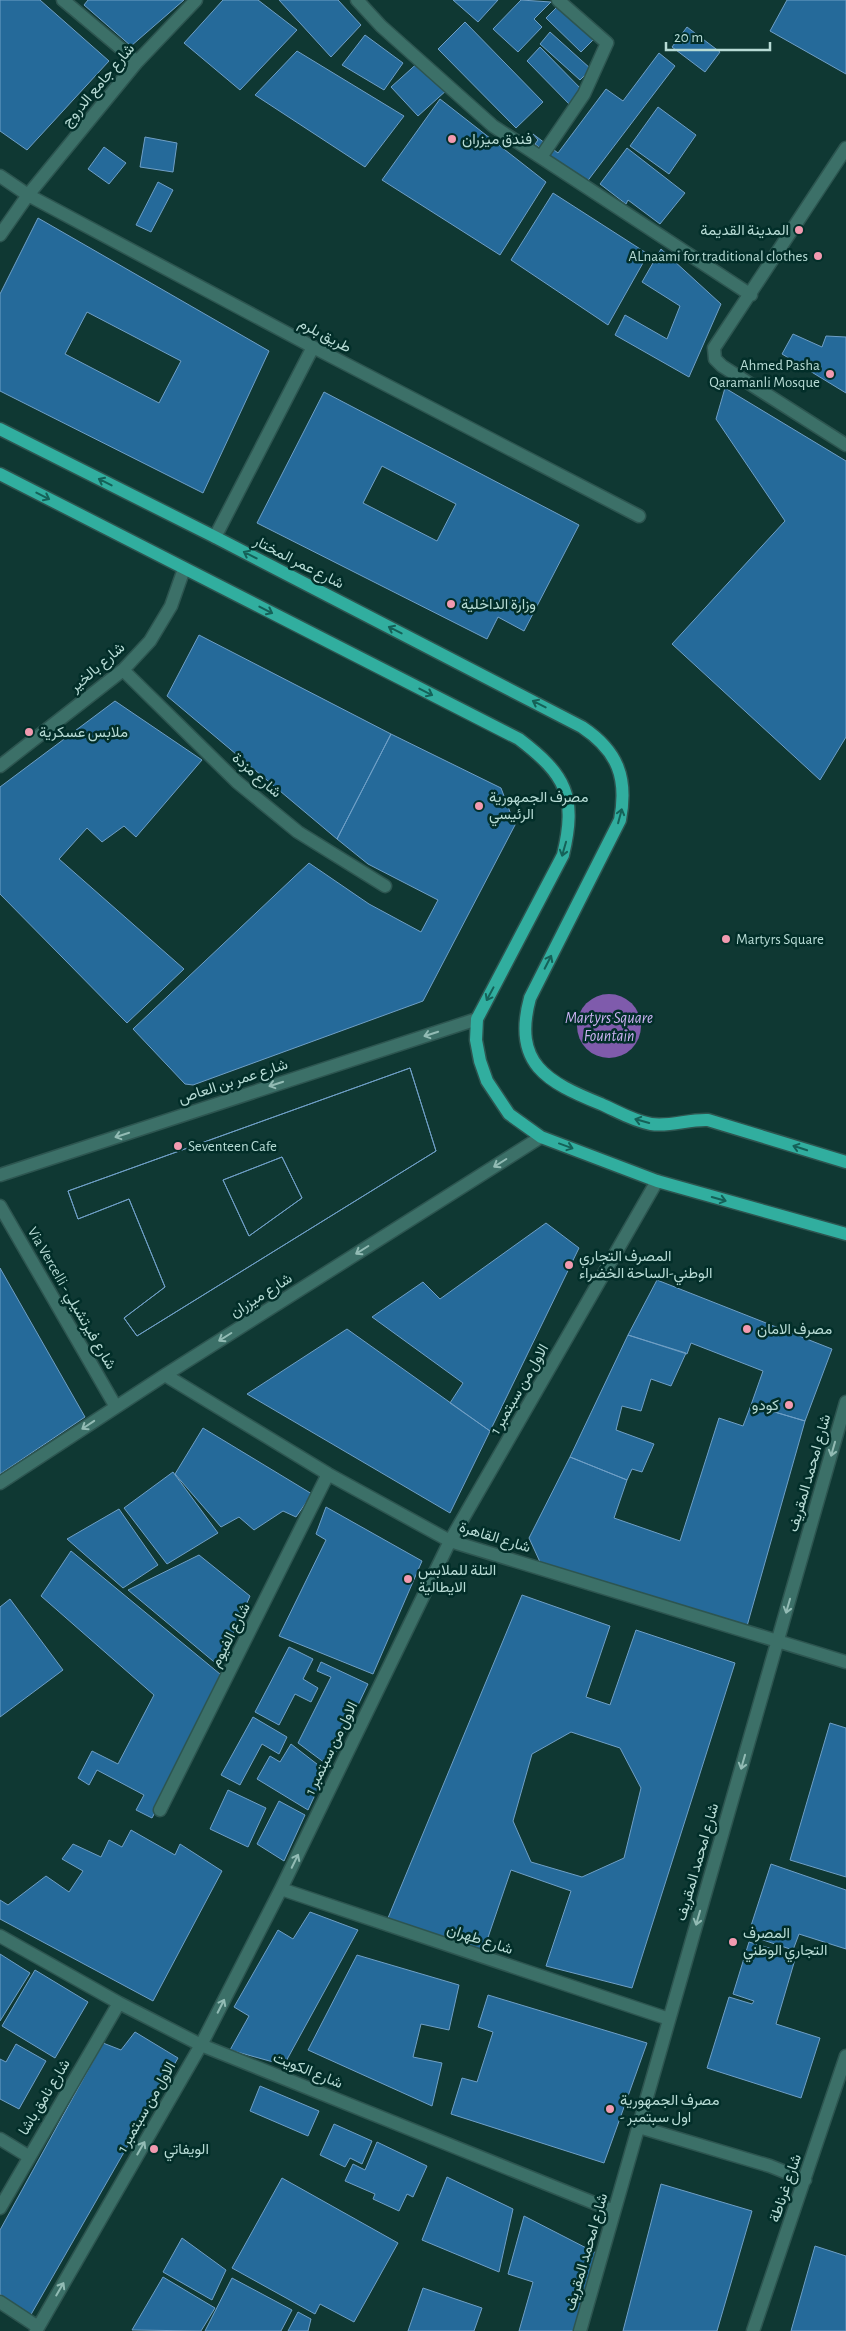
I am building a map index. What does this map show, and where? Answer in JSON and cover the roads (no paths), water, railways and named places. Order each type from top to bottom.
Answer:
[{"type":"main road","name":"شارع عمر المختار","points":[[0,429],[216,537],[582,727],[597,737],[609,750],[618,765],[622,783],[623,802],[620,820],[530,998],[525,1016],[524,1034],[529,1052],[538,1068],[550,1080],[565,1090],[638,1121],[666,1124],[708,1120],[846,1162]]},
{"type":"main road","points":[[0,474],[519,739],[542,757],[561,780],[568,798],[570,827],[562,855],[477,1019],[476,1040],[480,1061],[487,1081],[509,1114],[541,1137],[657,1181],[846,1234]]},
{"type":"street","points":[[63,0],[137,62]]},
{"type":"street","name":"شارع جامع الدروج","points":[[0,235],[28,195],[137,62],[196,0]]},
{"type":"street","points":[[357,0],[381,26],[493,126],[751,295]]},
{"type":"street","points":[[541,157],[584,94],[606,43],[558,0]]},
{"type":"street","points":[[846,148],[751,295],[714,348],[715,359],[730,372],[846,445]]},
{"type":"street","name":"طريق بلرم","points":[[0,176],[28,195],[313,348],[639,516]]},
{"type":"street","points":[[216,537],[313,348]]},
{"type":"street","name":"شارع بالخير","points":[[0,766],[123,670],[155,632],[171,606],[184,569]]},
{"type":"street","name":"شارع مزدة","points":[[123,670],[238,782],[298,832],[385,886]]},
{"type":"street","name":"شارع عمر بن العاص","points":[[0,1175],[477,1019]]},
{"type":"street","name":"شارع ميزران","points":[[0,1483],[164,1375],[541,1137]]},
{"type":"street","name":"الاول من سبتمبر 1","points":[[37,2329],[201,2045],[281,1890],[450,1541],[657,1181]]},
{"type":"street","name":"Via Vercelli - شارع فيرتشيلي","points":[[0,1206],[116,1406]]},
{"type":"street","name":"شارع القاهرة","points":[[164,1375],[328,1474],[450,1541],[846,1662]]},
{"type":"street","name":"شارع امحمد المقريف","points":[[580,2331],[846,1402]]},
{"type":"street","name":"شارع الفيوم","points":[[160,1810],[328,1474]]},
{"type":"street","name":"شارع طهران","points":[[281,1890],[669,2018]]},
{"type":"street","name":"شارع الكويت","points":[[0,1936],[119,2003],[201,2045],[614,2211]]},
{"type":"street","name":"شارع نامق باشا","points":[[0,2208],[28,2156],[119,2003]]},
{"type":"street","name":"شارع غرناطة","points":[[753,2331],[846,2056]]},
{"type":"street","points":[[639,2126],[770,2166],[805,2180]]},
{"type":"street","points":[[0,2139],[28,2156]]},
{"type":"street","points":[[0,2302],[37,2329]]},
{"type":"water","name":"Martyrs Square Fountain","points":[[609,994],[621,996],[632,1003],[639,1014],[641,1026],[639,1038],[632,1049],[621,1056],[609,1058],[597,1056],[586,1049],[579,1038],[577,1026],[579,1014],[586,1003],[597,996]]},
{"type":"place","name":"فندق ميزران","points":[[452,139]]},
{"type":"place","name":"المدينة القديمة","points":[[799,230]]},
{"type":"place","name":"ALnaami for traditional clothes","points":[[818,256]]},
{"type":"place","name":"Ahmed Pasha Qaramanli Mosque","points":[[830,374]]},
{"type":"place","name":"وزارة الداخلية","points":[[451,604]]},
{"type":"place","name":"ملابس عسكرية","points":[[29,732]]},
{"type":"place","name":"مصرف الجمهورية الرئيسي","points":[[479,806]]},
{"type":"place","name":"Martyrs Square","points":[[726,939]]},
{"type":"place","name":"Seventeen Cafe","points":[[178,1146]]},
{"type":"place","name":"المصرف التجاري الوطني-الساحة الخضراء","points":[[569,1265]]},
{"type":"place","name":"مصرف الامان","points":[[747,1329]]},
{"type":"place","name":"كودو","points":[[789,1405]]},
{"type":"place","name":"التلة للملابس الايطالية","points":[[408,1579]]},
{"type":"place","name":"المصرف التجاري الوطني","points":[[733,1942]]},
{"type":"place","name":"مصرف الجمهورية - اول سبتمبر","points":[[610,2109]]},
{"type":"place","name":"الويفاتي","points":[[154,2149]]}]
